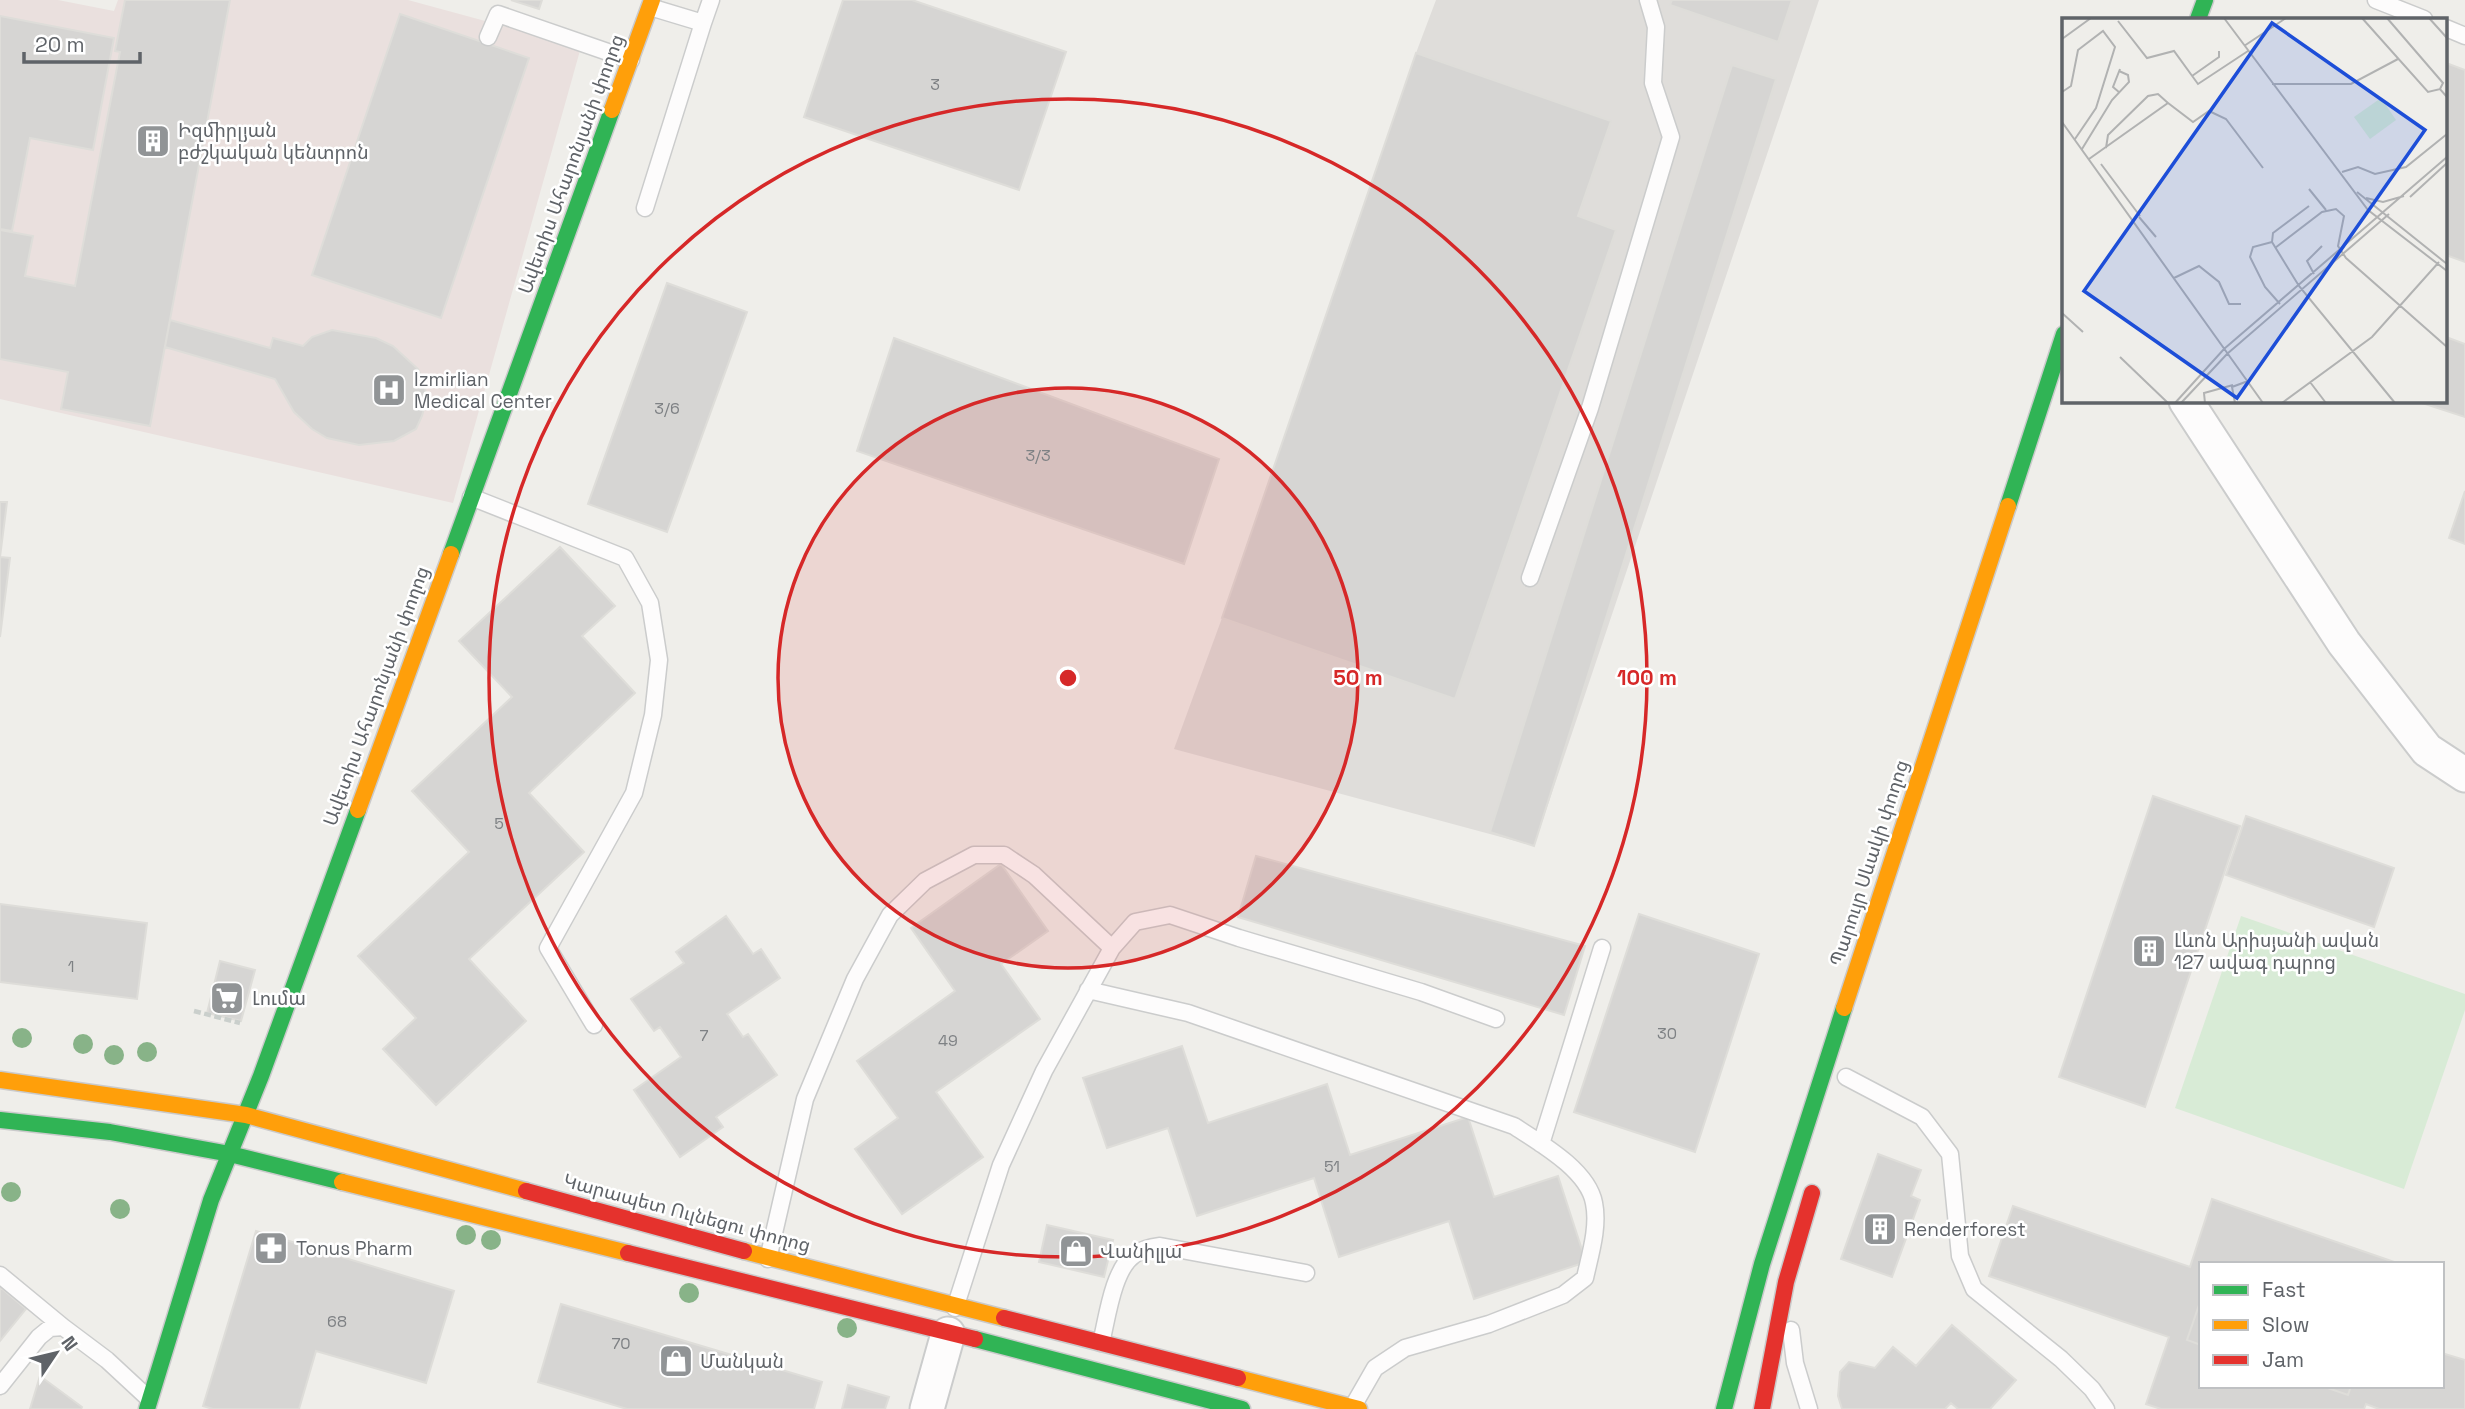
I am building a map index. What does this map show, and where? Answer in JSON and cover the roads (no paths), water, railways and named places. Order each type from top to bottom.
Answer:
[{"type":"street","points":[[2198,18],[2205,0]]},
{"type":"street","name":"Ավետիս Ահարոնյանի փողոց","points":[[148,1404],[211,1200],[246,1115],[651,4]]},
{"type":"street","name":"Պարույր Սևակի փողոց","points":[[1724,1409],[1770,1238],[2062,340]]},
{"type":"street","points":[[2187,402],[2344,643],[2427,750],[2465,775]]},
{"type":"street","name":"Կարապետ Ուլնեցու փողոց","points":[[0,1080],[246,1115],[768,1257],[1095,1369],[1242,1409]]},
{"type":"street","name":"Կարապետ Ուլնեցու փողոց","points":[[0,1120],[110,1132],[230,1154],[761,1285],[952,1319],[1101,1341],[1354,1408]]},
{"type":"street","points":[[1762,1409],[1786,1282],[1816,1179]]},
{"type":"street","points":[[927,1409],[952,1319]]},
{"type":"lane","points":[[645,208],[711,0]]},
{"type":"lane","points":[[1530,578],[1590,408],[1671,137],[1653,83],[1656,27],[1648,0]]},
{"type":"lane","points":[[2376,0],[2421,18]]},
{"type":"lane","points":[[651,4],[703,23]]},
{"type":"lane","points":[[488,37],[498,13],[631,61]]},
{"type":"lane","points":[[2448,29],[2465,36]]},
{"type":"lane","points":[[471,497],[625,558],[650,603],[659,660],[653,715],[634,793],[548,948],[594,1025]]},
{"type":"lane","points":[[761,1285],[805,1099],[855,979],[890,915],[925,881],[974,855],[1004,855],[1034,875],[1112,948]]},
{"type":"lane","points":[[952,1319],[1001,1165],[1044,1071],[1112,948],[1135,922],[1170,915],[1421,992],[1496,1019]]},
{"type":"lane","points":[[1541,1144],[1602,948]]},
{"type":"lane","points":[[1088,990],[1188,1013],[1514,1126],[1559,1156],[1587,1186],[1594,1204],[1593,1241],[1585,1279],[1563,1295],[1501,1319],[1405,1348],[1375,1368],[1354,1408]]},
{"type":"lane","points":[[1846,1077],[1922,1117],[1950,1154],[1960,1256],[1974,1289],[2061,1359],[2092,1389],[2106,1409]]},
{"type":"lane","points":[[1095,1369],[1121,1270],[1132,1256],[1146,1248],[1160,1246],[1306,1273]]},
{"type":"lane","points":[[0,1275],[107,1360],[148,1404]]},
{"type":"lane","points":[[1786,1282],[1793,1354],[1809,1409]]},
{"type":"lane","points":[[0,1387],[39,1337],[50,1328],[63,1327]]},
{"type":"place","name":"Իզմիրլյան բժշկական կենտրոն","points":[[153,141]]},
{"type":"place","name":"Izmirlian Medical Center","points":[[389,390]]},
{"type":"place","name":"Լևոն Արիսյանի ավան 127 ավագ դպրոց","points":[[2149,951]]},
{"type":"place","name":"Լումա","points":[[227,998]]},
{"type":"place","name":"Renderforest","points":[[1880,1229]]},
{"type":"place","name":"Tonus Pharm","points":[[271,1248]]},
{"type":"place","name":"Վանիլլա","points":[[1076,1251]]},
{"type":"place","name":"Մանկան","points":[[676,1361]]}]
